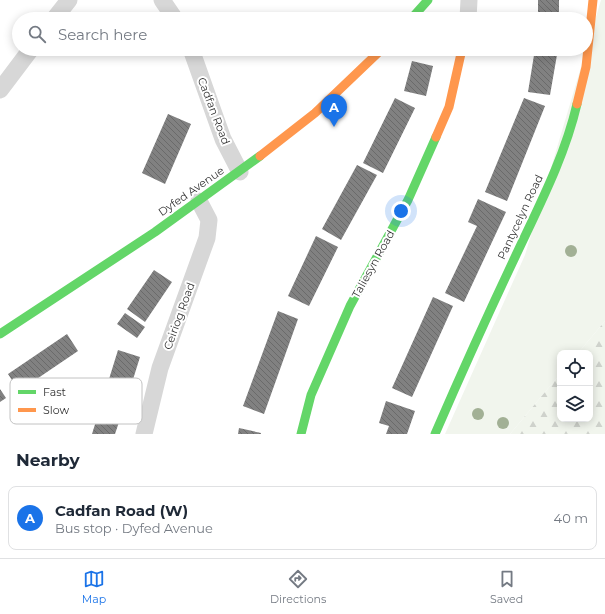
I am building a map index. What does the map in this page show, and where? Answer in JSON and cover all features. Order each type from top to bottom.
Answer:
[{"type":"street","points":[[60,12],[69,0]]},
{"type":"street","points":[[162,0],[170,12]]},
{"type":"street","points":[[417,12],[428,0]]},
{"type":"street","points":[[468,12],[469,0]]},
{"type":"street","name":"Pantycelyn Road","points":[[592,12],[593,0]]},
{"type":"street","points":[[0,90],[26,56]]},
{"type":"street","name":"Cadfan Road","points":[[193,56],[223,139],[240,172]]},
{"type":"street","name":"Dyfed Avenue","points":[[0,334],[240,172],[306,121],[375,56]]},
{"type":"street","name":"Taliesyn Road","points":[[301,434],[311,395],[350,306],[408,200],[449,107],[460,56]]},
{"type":"street","name":"Pantycelyn Road","points":[[435,434],[464,363],[546,194],[573,123],[587,56]]},
{"type":"street","name":"Ceiriog Road","points":[[144,434],[160,368],[207,238],[209,220],[199,201]]},
{"type":"green space","points":[[601,0],[605,0],[605,321],[581,350],[557,350],[557,378],[510,434],[445,434],[525,255],[584,56],[593,56],[593,27]]},
{"type":"green space","points":[[605,321],[605,434],[510,434],[557,378],[557,422],[593,422],[593,350],[581,350]]},
{"type":"building","points":[[538,0],[559,0],[559,12],[538,12]]},
{"type":"building","points":[[534,56],[557,56],[550,95],[528,92]]},
{"type":"building","points":[[412,61],[433,66],[426,96],[404,91]]},
{"type":"building","points":[[395,98],[415,108],[383,173],[363,163]]},
{"type":"building","points":[[524,98],[545,106],[507,201],[485,192]]},
{"type":"building","points":[[168,114],[191,124],[165,184],[142,173]]},
{"type":"building","points":[[357,165],[377,175],[341,240],[322,229]]},
{"type":"building","points":[[478,199],[506,212],[464,302],[445,293],[477,226],[468,222]]},
{"type":"building","points":[[316,236],[338,247],[309,306],[288,296]]},
{"type":"building","points":[[154,270],[172,282],[145,322],[127,309]]},
{"type":"building","points":[[433,297],[453,306],[412,397],[392,388]]},
{"type":"building","points":[[278,311],[298,319],[264,414],[243,406]]},
{"type":"building","points":[[125,313],[145,327],[137,338],[117,324]]},
{"type":"building","points":[[67,334],[78,351],[38,378],[11,378],[8,374]]},
{"type":"building","points":[[118,350],[140,357],[133,378],[109,378]]},
{"type":"building","points":[[0,389],[6,398],[0,402]]},
{"type":"building","points":[[386,401],[415,411],[407,434],[386,434],[389,426],[379,423]]},
{"type":"building","points":[[95,424],[118,424],[115,434],[92,434]]},
{"type":"building","points":[[239,428],[261,433],[261,434],[238,434]]},
{"type":"traffic: fast","points":[[417,12],[428,0]]},
{"type":"traffic: fast","points":[[435,434],[485,322],[551,181],[566,143],[577,104]]},
{"type":"traffic: fast","points":[[301,434],[311,395],[350,306],[408,200],[436,137]]},
{"type":"traffic: fast","points":[[0,334],[155,232],[260,156]]},
{"type":"traffic: slow","points":[[592,12],[593,0]]},
{"type":"traffic: slow","points":[[260,156],[315,113],[375,56]]},
{"type":"traffic: slow","points":[[436,137],[449,107],[460,56]]},
{"type":"traffic: slow","points":[[577,104],[587,56]]},
{"type":"place","name":"Cadfan Road (W)","points":[[334,127]]}]
